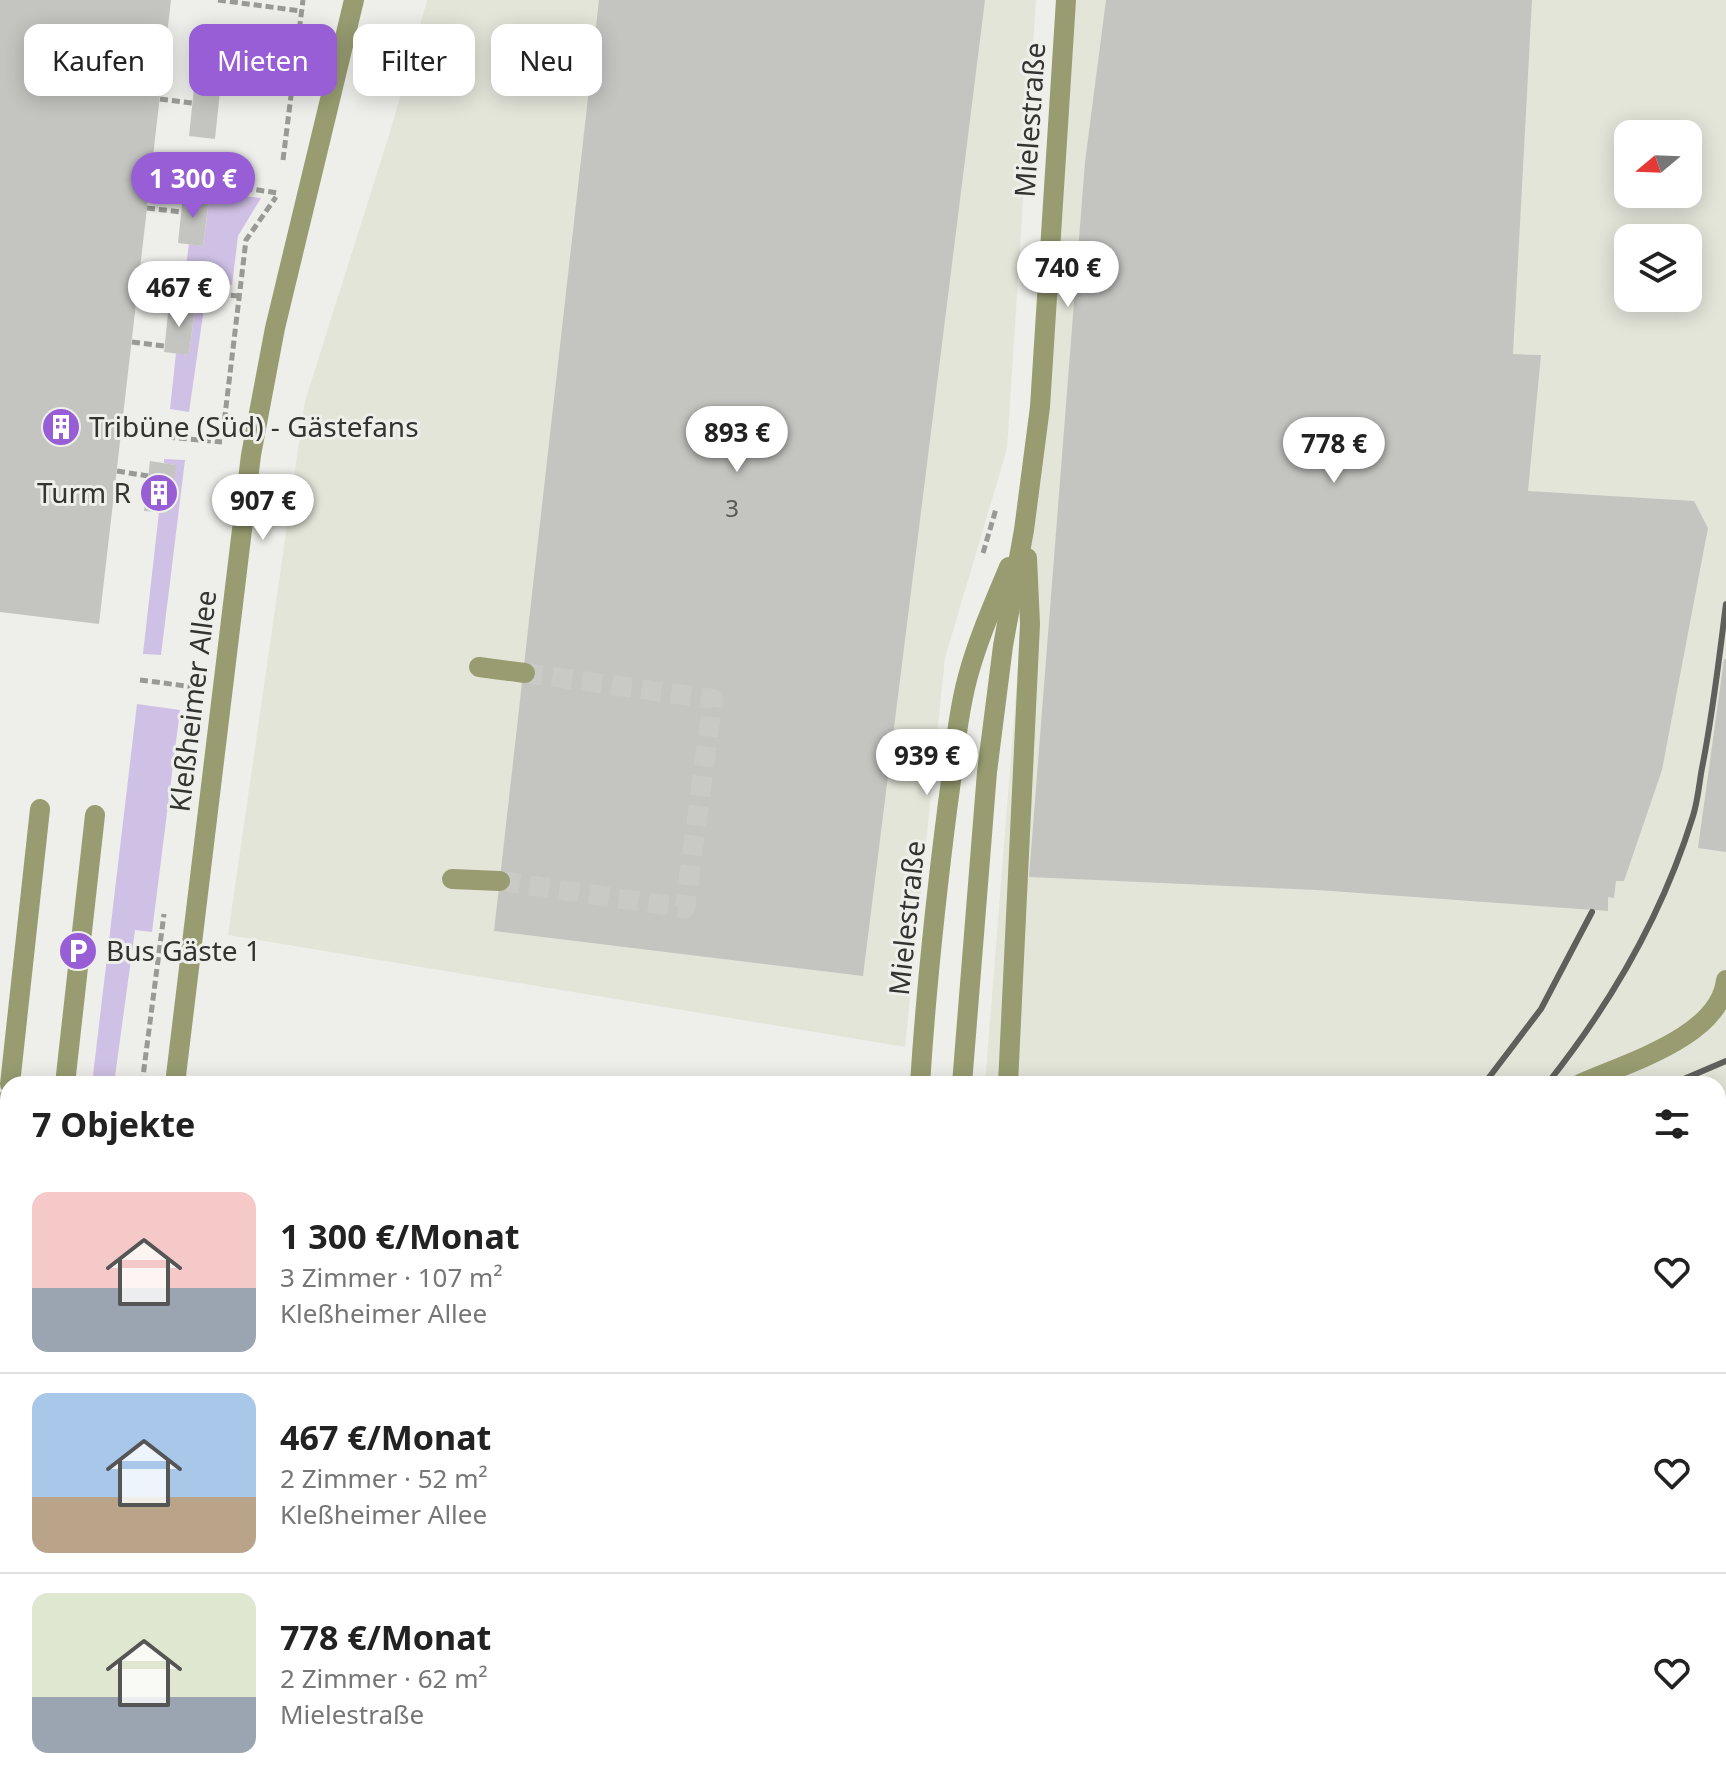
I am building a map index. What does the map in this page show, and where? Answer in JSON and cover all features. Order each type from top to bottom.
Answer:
[{"type":"street","name":"Kleßheimer Allee","points":[[176,1076],[251,455],[275,328],[354,0]]},
{"type":"street","name":"Mielestraße","points":[[963,1076],[987,772],[1040,407],[1066,0]]},
{"type":"street","name":"Mielestraße","points":[[921,1076],[939,877],[961,710],[968,676],[985,627],[1024,530]]},
{"type":"street","name":"Mielestraße","points":[[1008,1076],[1030,624],[1024,530]]},
{"type":"street","points":[[479,667],[525,673]]},
{"type":"street","points":[[11,1076],[40,809]]},
{"type":"street","points":[[66,1076],[95,815]]},
{"type":"street","points":[[452,879],[500,881]]},
{"type":"street","points":[[1598,1076],[1688,1036],[1718,1013],[1726,980]]},
{"type":"path","points":[[218,0],[301,11]]},
{"type":"path","points":[[160,99],[192,103]]},
{"type":"path","points":[[197,181],[279,193]]},
{"type":"path","points":[[147,208],[181,212]]},
{"type":"path","points":[[183,290],[238,296]]},
{"type":"path","points":[[132,342],[164,346]]},
{"type":"path","points":[[167,437],[222,442]]},
{"type":"path","points":[[117,471],[148,476]]},
{"type":"path","points":[[980,560],[998,502]]},
{"type":"path","points":[[140,680],[194,687]]},
{"type":"shaded area","points":[[427,0],[1036,0],[1007,449],[945,658],[905,1047],[228,935],[305,401],[400,96],[475,96],[475,24],[420,24]]},
{"type":"shaded area","points":[[1071,0],[1726,0],[1726,1076],[986,1076]]},
{"type":"shaded area","points":[[210,192],[261,198],[238,236],[232,285],[184,280],[189,244],[203,246]]},
{"type":"shaded area","points":[[182,299],[205,301],[189,412],[170,409],[176,353],[189,355],[195,307],[181,305]]},
{"type":"shaded area","points":[[164,459],[185,460],[161,655],[143,654],[159,512],[170,513],[175,465],[164,463]]},
{"type":"shaded area","points":[[137,704],[180,710],[152,932],[135,930],[115,1076],[93,1076]]},
{"type":"building","points":[[0,0],[171,0],[168,24],[24,24],[24,96],[160,96],[99,624],[0,612]]},
{"type":"building","points":[[599,0],[985,0],[863,976],[494,931],[588,96],[602,96],[602,24],[596,24]]},
{"type":"building","points":[[1106,0],[1532,0],[1513,354],[1541,355],[1528,491],[1694,501],[1708,528],[1662,770],[1624,881],[1616,881],[1614,898],[1608,897],[1608,911],[1317,890],[1029,877],[1085,162]]},
{"type":"building","points":[[193,96],[219,96],[215,139],[189,136]]},
{"type":"building","points":[[183,195],[209,198],[203,246],[178,243]]},
{"type":"building","points":[[169,304],[195,307],[189,355],[164,352]]},
{"type":"building","name":"Turm R","points":[[150,461],[176,465],[170,513],[144,511]]},
{"type":"building","points":[[1726,659],[1726,852],[1698,848]]},
{"type":"tunnel","points":[[500,881],[685,908],[713,699],[525,673]]},
{"type":"railway","points":[[1553,1076],[1592,1022],[1632,957],[1681,852],[1697,798],[1726,604]]},
{"type":"railway","points":[[1490,1076],[1541,1009],[1592,912]]},
{"type":"railway","points":[[1691,1076],[1726,1061]]},
{"type":"place","name":"Tribüne (Süd) - Gästefans","points":[[61,427]]},
{"type":"place","name":"Turm R","points":[[159,493]]},
{"type":"place","name":"Bus Gäste 1","points":[[78,951]]}]
